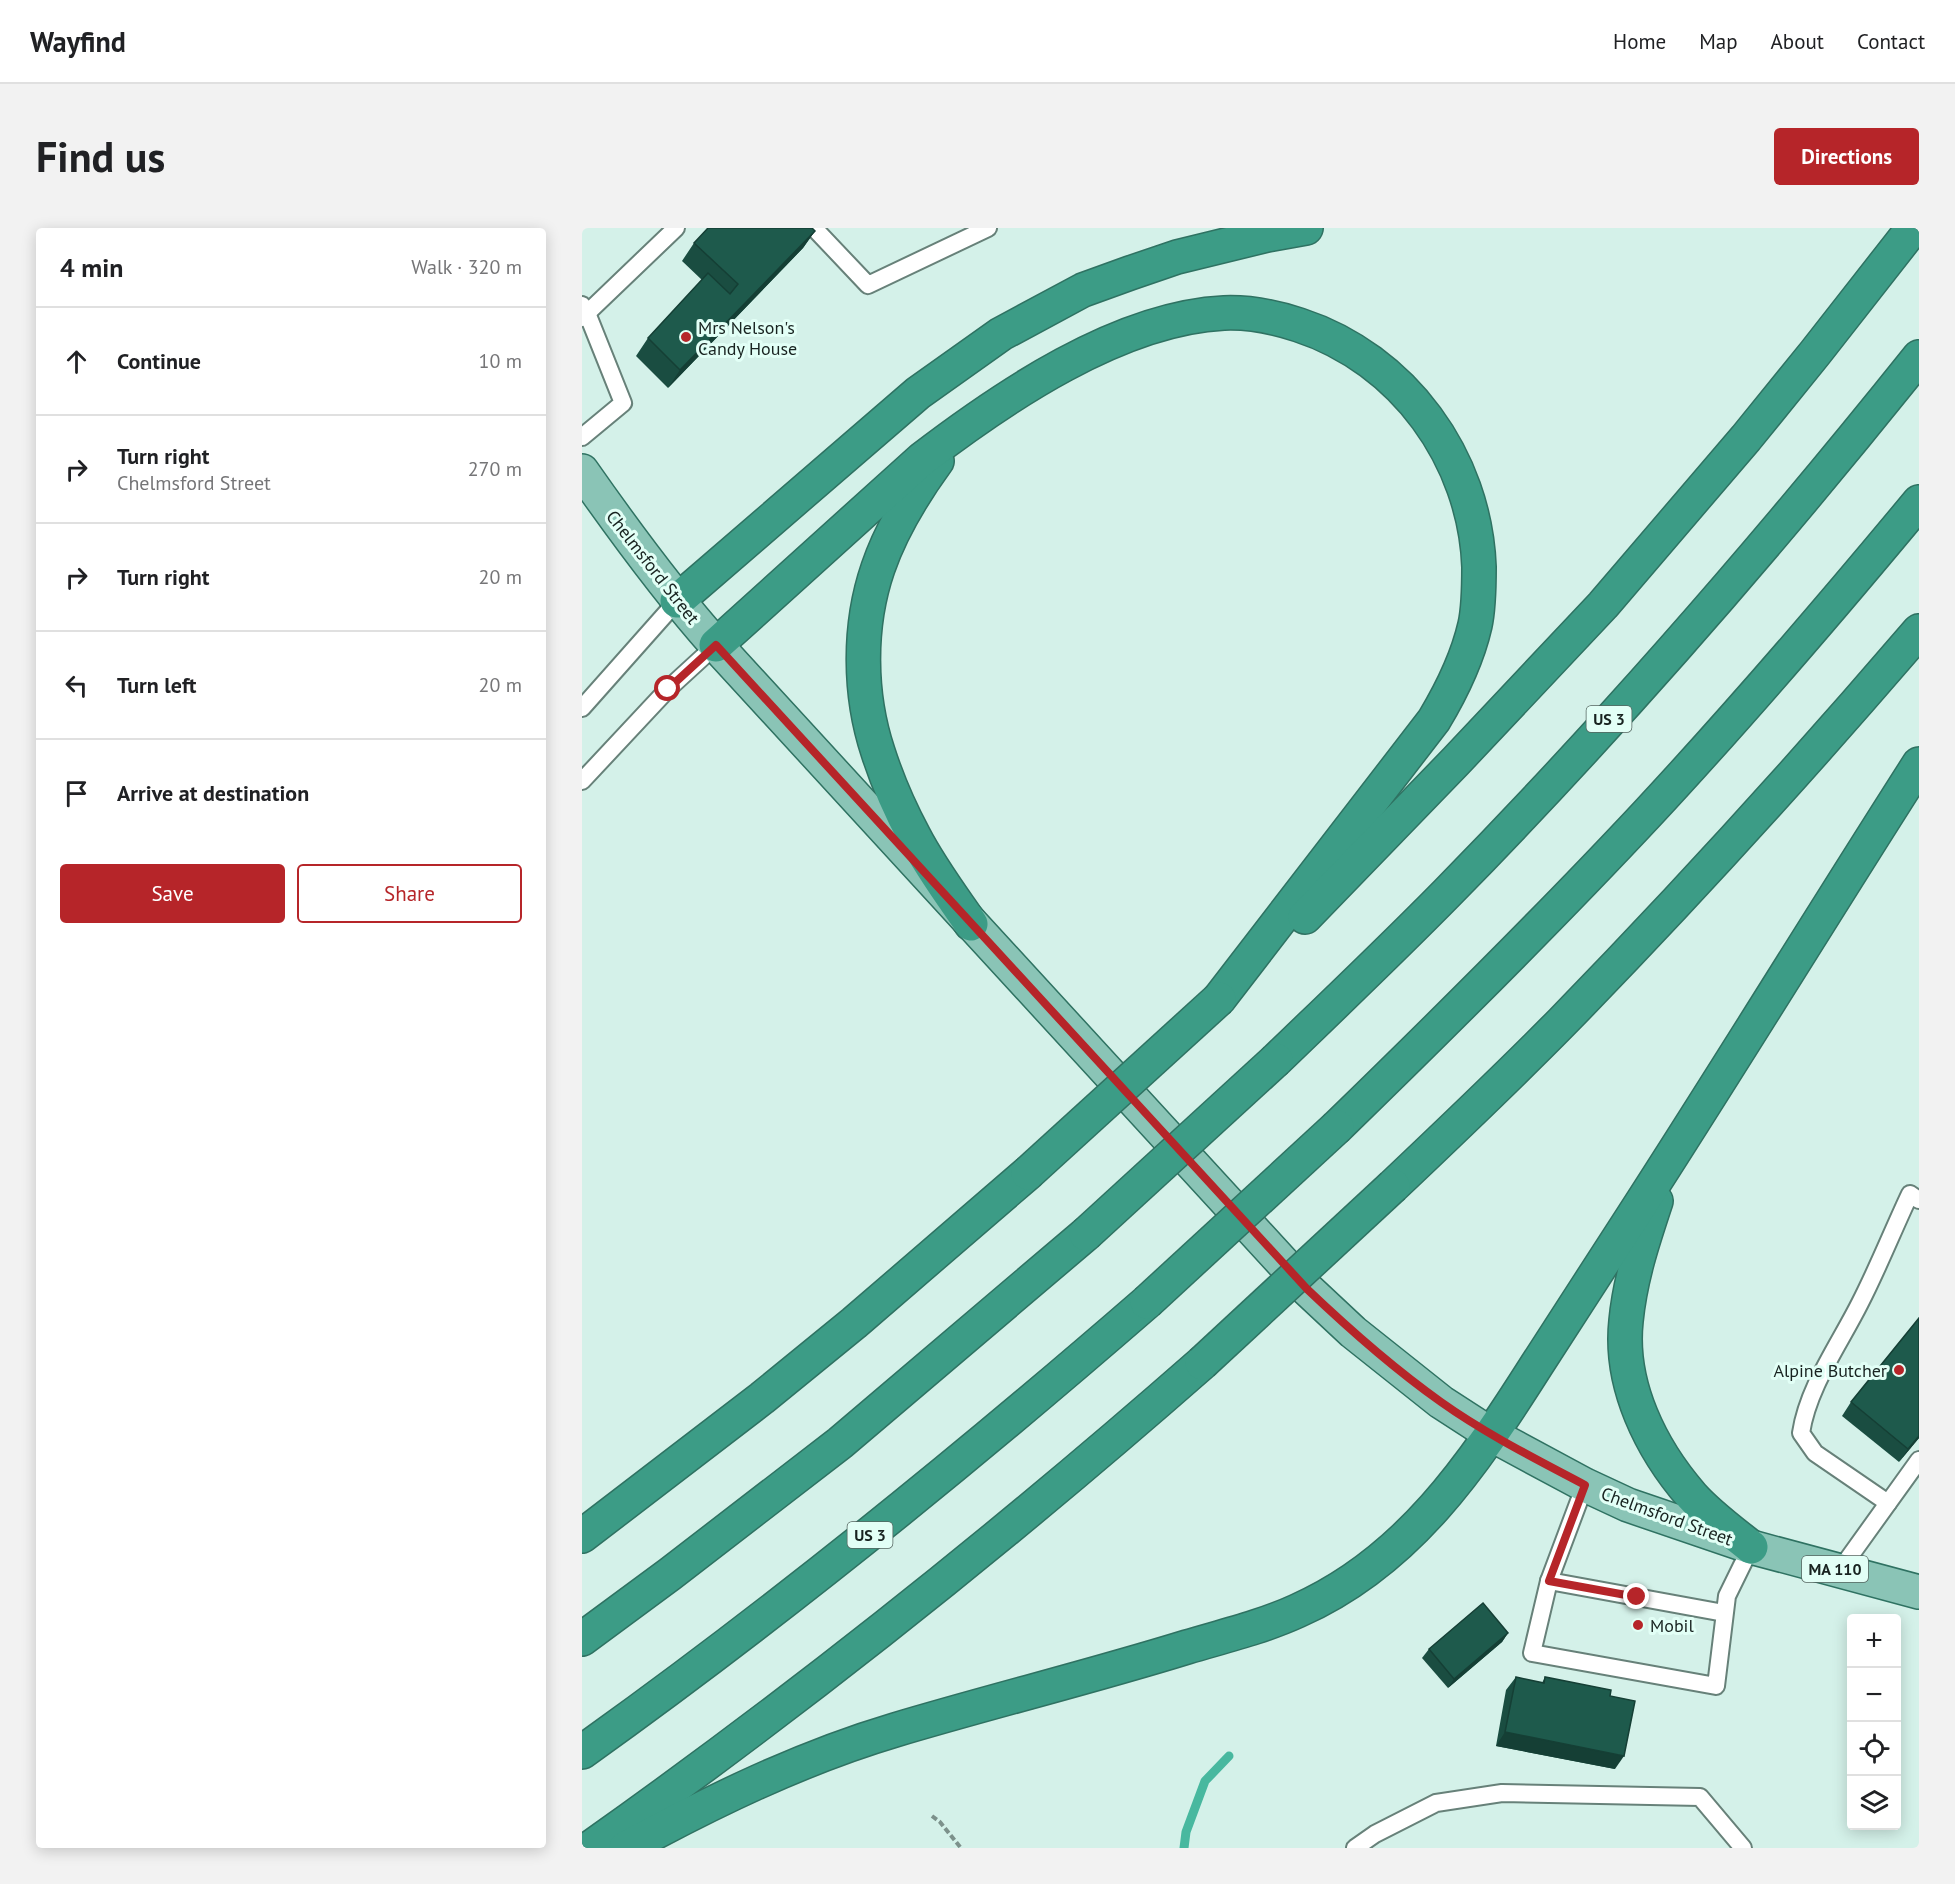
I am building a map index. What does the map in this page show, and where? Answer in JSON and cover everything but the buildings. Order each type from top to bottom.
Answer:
[{"type":"highway","points":[[677,601],[918,393],[1001,334],[1083,290],[1130,273],[1177,257],[1306,228]]},
{"type":"highway","points":[[582,1536],[685,1459],[854,1323],[1028,1173],[1302,920],[1604,605],[1746,438],[1914,228]]},
{"type":"highway","points":[[716,645],[889,488],[958,432],[1027,385],[1102,346],[1163,324],[1194,316],[1225,313],[1254,314],[1284,320],[1314,330],[1339,341],[1366,358],[1389,375],[1433,426],[1463,484],[1473,517],[1478,551],[1479,586],[1476,624],[1466,658],[1452,691],[1434,720],[1219,999]]},
{"type":"highway","name":"US 3","points":[[582,1639],[840,1443],[1086,1234],[1276,1060],[1447,893],[1588,743],[1742,572],[1919,357]]},
{"type":"highway","points":[[958,432],[925,478],[889,540],[868,604],[863,672],[868,710],[878,752],[894,793],[914,836],[971,924]]},
{"type":"highway","name":"US 3","points":[[582,1752],[712,1658],[885,1523],[1147,1302],[1337,1127],[1494,973],[1648,813],[1798,645],[1919,502]]},
{"type":"highway","points":[[590,1848],[867,1642],[1036,1506],[1202,1363],[1393,1186],[1562,1022],[1765,805],[1919,631]]},
{"type":"highway","points":[[626,1848],[730,1794],[804,1761],[848,1745],[1165,1654],[1298,1611],[1359,1576],[1402,1541],[1445,1497],[1492,1435],[1682,1141],[1824,911],[1919,764]]},
{"type":"highway","points":[[1682,1141],[1658,1195],[1638,1258],[1630,1290],[1626,1324],[1627,1358],[1642,1419],[1672,1471],[1694,1497],[1751,1547]]},
{"type":"main road","name":"Chelmsford Street","points":[[582,471],[677,601],[716,645],[1307,1289],[1353,1332],[1441,1402],[1492,1435],[1585,1485],[1646,1512],[1751,1547],[1919,1592]]},
{"type":"lane","points":[[582,437],[623,403],[584,312],[676,228]]},
{"type":"lane","points":[[814,228],[868,285],[988,228]]},
{"type":"lane","points":[[582,708],[677,601]]},
{"type":"lane","points":[[582,782],[668,689],[716,645]]},
{"type":"lane","points":[[1888,1503],[1815,1453],[1801,1433],[1804,1414],[1861,1302],[1910,1194],[1919,1200]]},
{"type":"lane","points":[[1840,1570],[1919,1460]]},
{"type":"lane","points":[[1585,1485],[1549,1581],[1532,1653],[1716,1686],[1726,1596],[1751,1547]]},
{"type":"lane","points":[[1549,1581],[1724,1613]]},
{"type":"lane","points":[[1355,1848],[1376,1834],[1436,1803],[1502,1793],[1700,1797],[1743,1848]]},
{"type":"path","points":[[932,1816],[940,1822],[961,1848]]},
{"type":"waterway","points":[[1184,1848],[1186,1832],[1205,1781],[1229,1756]]},
{"type":"place","name":"Mrs Nelson's Candy House","points":[[686,337]]},
{"type":"place","name":"Alpine Butcher","points":[[1899,1370]]},
{"type":"place","name":"Mobil","points":[[1638,1625]]},
{"type":"route","points":[[668,689],[716,645],[1307,1289],[1353,1332],[1441,1402],[1492,1435],[1585,1485],[1549,1581],[1637,1597]]}]
